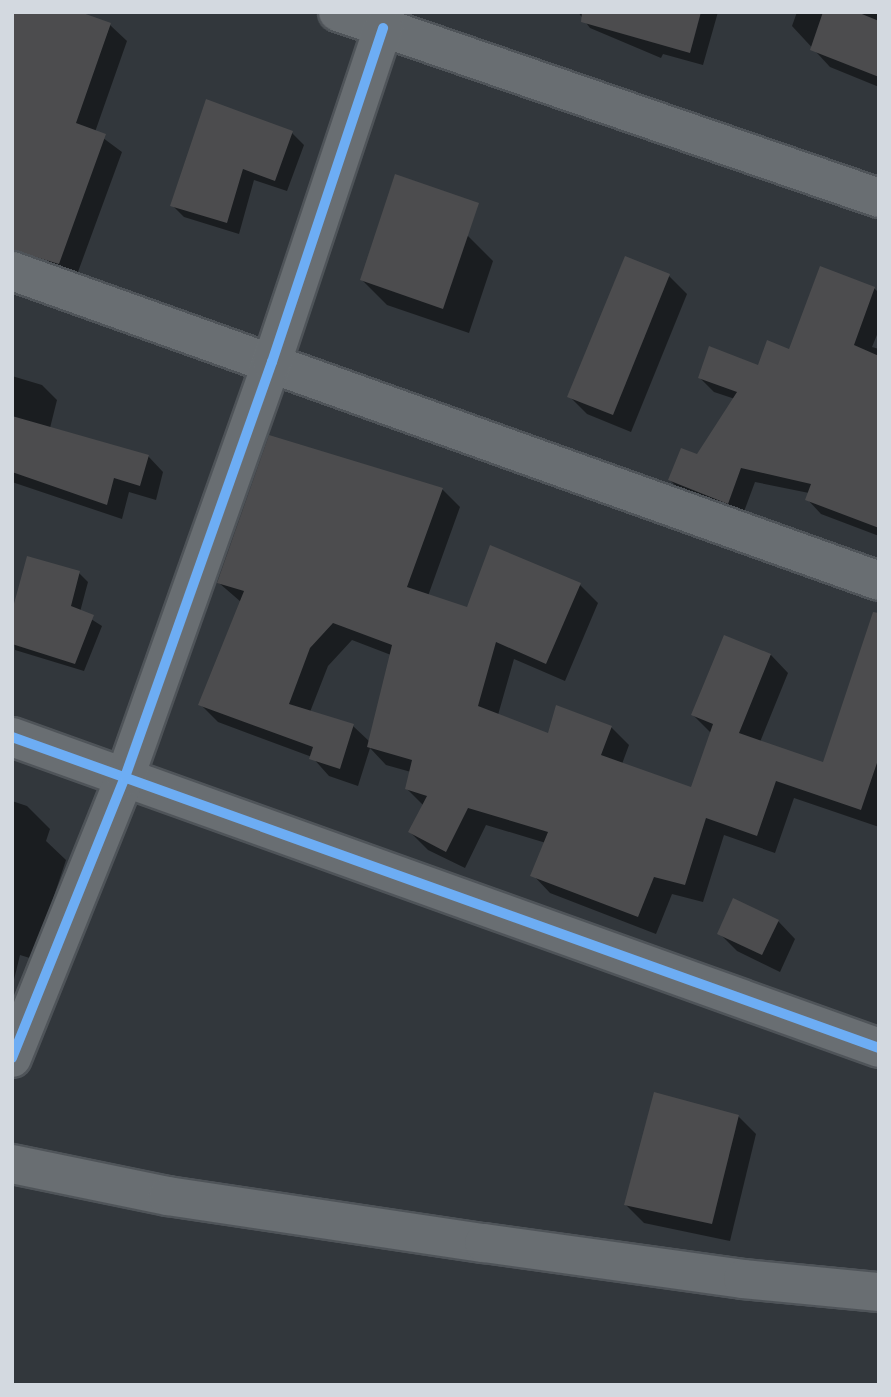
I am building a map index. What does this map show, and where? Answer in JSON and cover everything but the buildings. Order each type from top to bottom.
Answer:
[{"type":"street","points":[[338,12],[879,198]]},
{"type":"street","points":[[12,1058],[125,777],[272,362],[383,28]]},
{"type":"street","points":[[12,271],[879,581]]},
{"type":"street","points":[[12,737],[879,1048]]},
{"type":"street","points":[[12,1164],[168,1196],[484,1243],[743,1279],[879,1292]]},
{"type":"cycle path","points":[[12,1058],[125,777],[272,362],[383,28]]},
{"type":"cycle path","points":[[12,737],[879,1048]]}]
